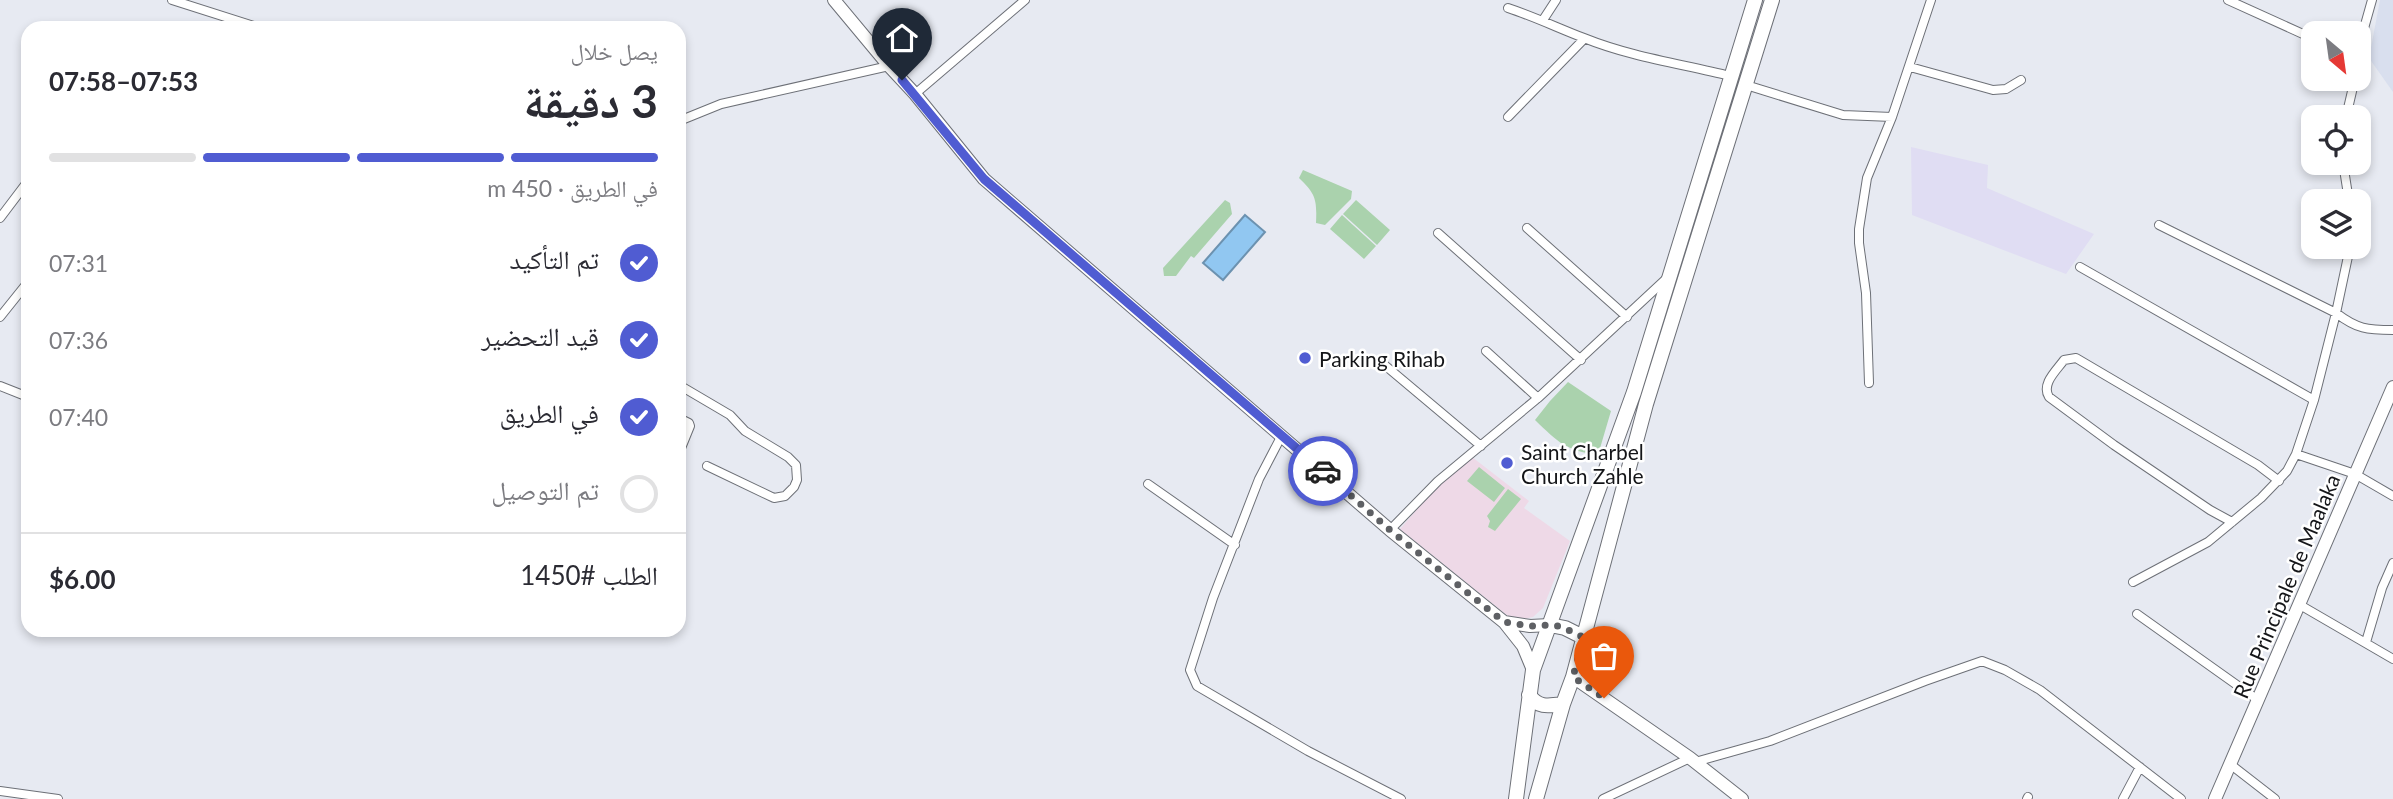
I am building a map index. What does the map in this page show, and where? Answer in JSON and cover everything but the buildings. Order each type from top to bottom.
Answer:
[{"type":"highway","points":[[1516,799],[1533,670],[1634,392],[1755,0]]},
{"type":"highway","points":[[1536,799],[1573,677],[1646,404],[1772,0]]},
{"type":"highway","points":[[1550,625],[1583,637]]},
{"type":"highway","points":[[1529,695],[1541,706],[1563,704]]},
{"type":"street","points":[[172,0],[228,21]]},
{"type":"street","points":[[834,0],[984,179],[1390,530],[1504,622],[1522,646],[1533,670]]},
{"type":"street","points":[[915,94],[1026,0]]},
{"type":"street","points":[[1544,20],[1556,0]]},
{"type":"street","points":[[1869,383],[1866,293],[1859,243],[1867,178],[1910,67],[1931,0]]},
{"type":"street","points":[[2228,0],[2301,33]]},
{"type":"street","points":[[2366,21],[2372,0]]},
{"type":"street","points":[[1508,8],[1544,20],[1584,39],[1649,58],[1730,76]]},
{"type":"street","points":[[1508,117],[1584,39]]},
{"type":"street","points":[[686,118],[721,104],[889,66]]},
{"type":"street","points":[[1910,67],[1993,90],[2006,89],[2021,80]]},
{"type":"street","points":[[1746,85],[1843,115],[1892,117]]},
{"type":"street","points":[[0,218],[21,190]]},
{"type":"street","points":[[2159,225],[2336,313],[2352,326],[2393,330]]},
{"type":"street","points":[[1527,228],[1627,317]]},
{"type":"street","points":[[1438,233],[1581,360]]},
{"type":"street","points":[[2133,582],[2208,542],[2279,481],[2296,454],[2314,400],[2347,259]]},
{"type":"street","points":[[2080,267],[2314,400]]},
{"type":"street","points":[[1390,530],[1438,481],[1581,360],[1670,274]]},
{"type":"street","points":[[0,317],[21,291]]},
{"type":"street","points":[[1486,351],[1538,398]]},
{"type":"street","points":[[2232,522],[2124,452],[2049,397],[2046,386],[2064,360],[2076,358],[2248,459],[2279,481]]},
{"type":"street","points":[[1381,362],[1481,446]]},
{"type":"street","points":[[0,386],[21,394]]},
{"type":"street","name":"Rue Principale de Maalaka","points":[[2215,799],[2393,387]]},
{"type":"street","points":[[686,389],[730,415],[745,431],[793,461],[798,470],[797,480],[789,493],[774,498],[707,466]]},
{"type":"street","points":[[1282,435],[1259,479],[1213,598],[1190,670],[1197,686],[1308,751],[1401,799]]},
{"type":"street","points":[[2296,454],[2355,474],[2393,496]]},
{"type":"street","points":[[1148,484],[1235,545]]},
{"type":"street","points":[[2366,642],[2382,588],[2393,563]]},
{"type":"street","points":[[2300,605],[2393,659]]},
{"type":"street","points":[[2137,614],[2258,701]]},
{"type":"street","points":[[1504,622],[1530,626],[1550,625]]},
{"type":"street","points":[[1603,799],[1693,760],[1770,741],[1982,661],[2005,670],[2040,691],[2181,799]]},
{"type":"street","points":[[1573,677],[1693,760],[1742,799]]},
{"type":"street","points":[[2230,764],[2274,799]]},
{"type":"street","points":[[2123,799],[2140,767]]},
{"type":"street","points":[[0,791],[58,799]]},
{"type":"shaded area","points":[[2380,0],[2393,0],[2393,92],[2371,61]]},
{"type":"shaded area","points":[[1911,147],[1988,165],[1987,188],[2094,234],[2066,274],[1912,215]]},
{"type":"shaded area","points":[[1472,457],[1529,501],[1524,508],[1570,541],[1543,608],[1533,617],[1524,619],[1508,616],[1400,529],[1437,486]]},
{"type":"green space","points":[[1303,170],[1352,191],[1351,199],[1325,225],[1316,223],[1314,198],[1299,178]]},
{"type":"green space","points":[[1225,200],[1230,203],[1232,214],[1194,258],[1191,256],[1176,276],[1164,276],[1163,268]]},
{"type":"green space","points":[[1356,200],[1390,230],[1377,245],[1343,214]]},
{"type":"green space","points":[[1342,215],[1376,246],[1364,259],[1330,229]]},
{"type":"green space","points":[[1568,382],[1611,411],[1598,455],[1578,451],[1563,444],[1535,420]]},
{"type":"green space","points":[[1479,467],[1505,488],[1494,502],[1467,481]]},
{"type":"green space","points":[[1508,489],[1521,499],[1495,531],[1488,527],[1490,521],[1487,516]]},
{"type":"water","points":[[1245,215],[1265,232],[1223,280],[1203,263]]},
{"type":"way so far","points":[[1323,471],[1390,530],[1504,622],[1530,626],[1554,625],[1583,637],[1573,677],[1604,698]]},
{"type":"place","name":"Parking Rihab","points":[[1305,358]]},
{"type":"place","name":"Saint Charbel Church Zahle","points":[[1507,463]]},
{"type":"route","points":[[902,80],[984,179],[1323,471]]}]
